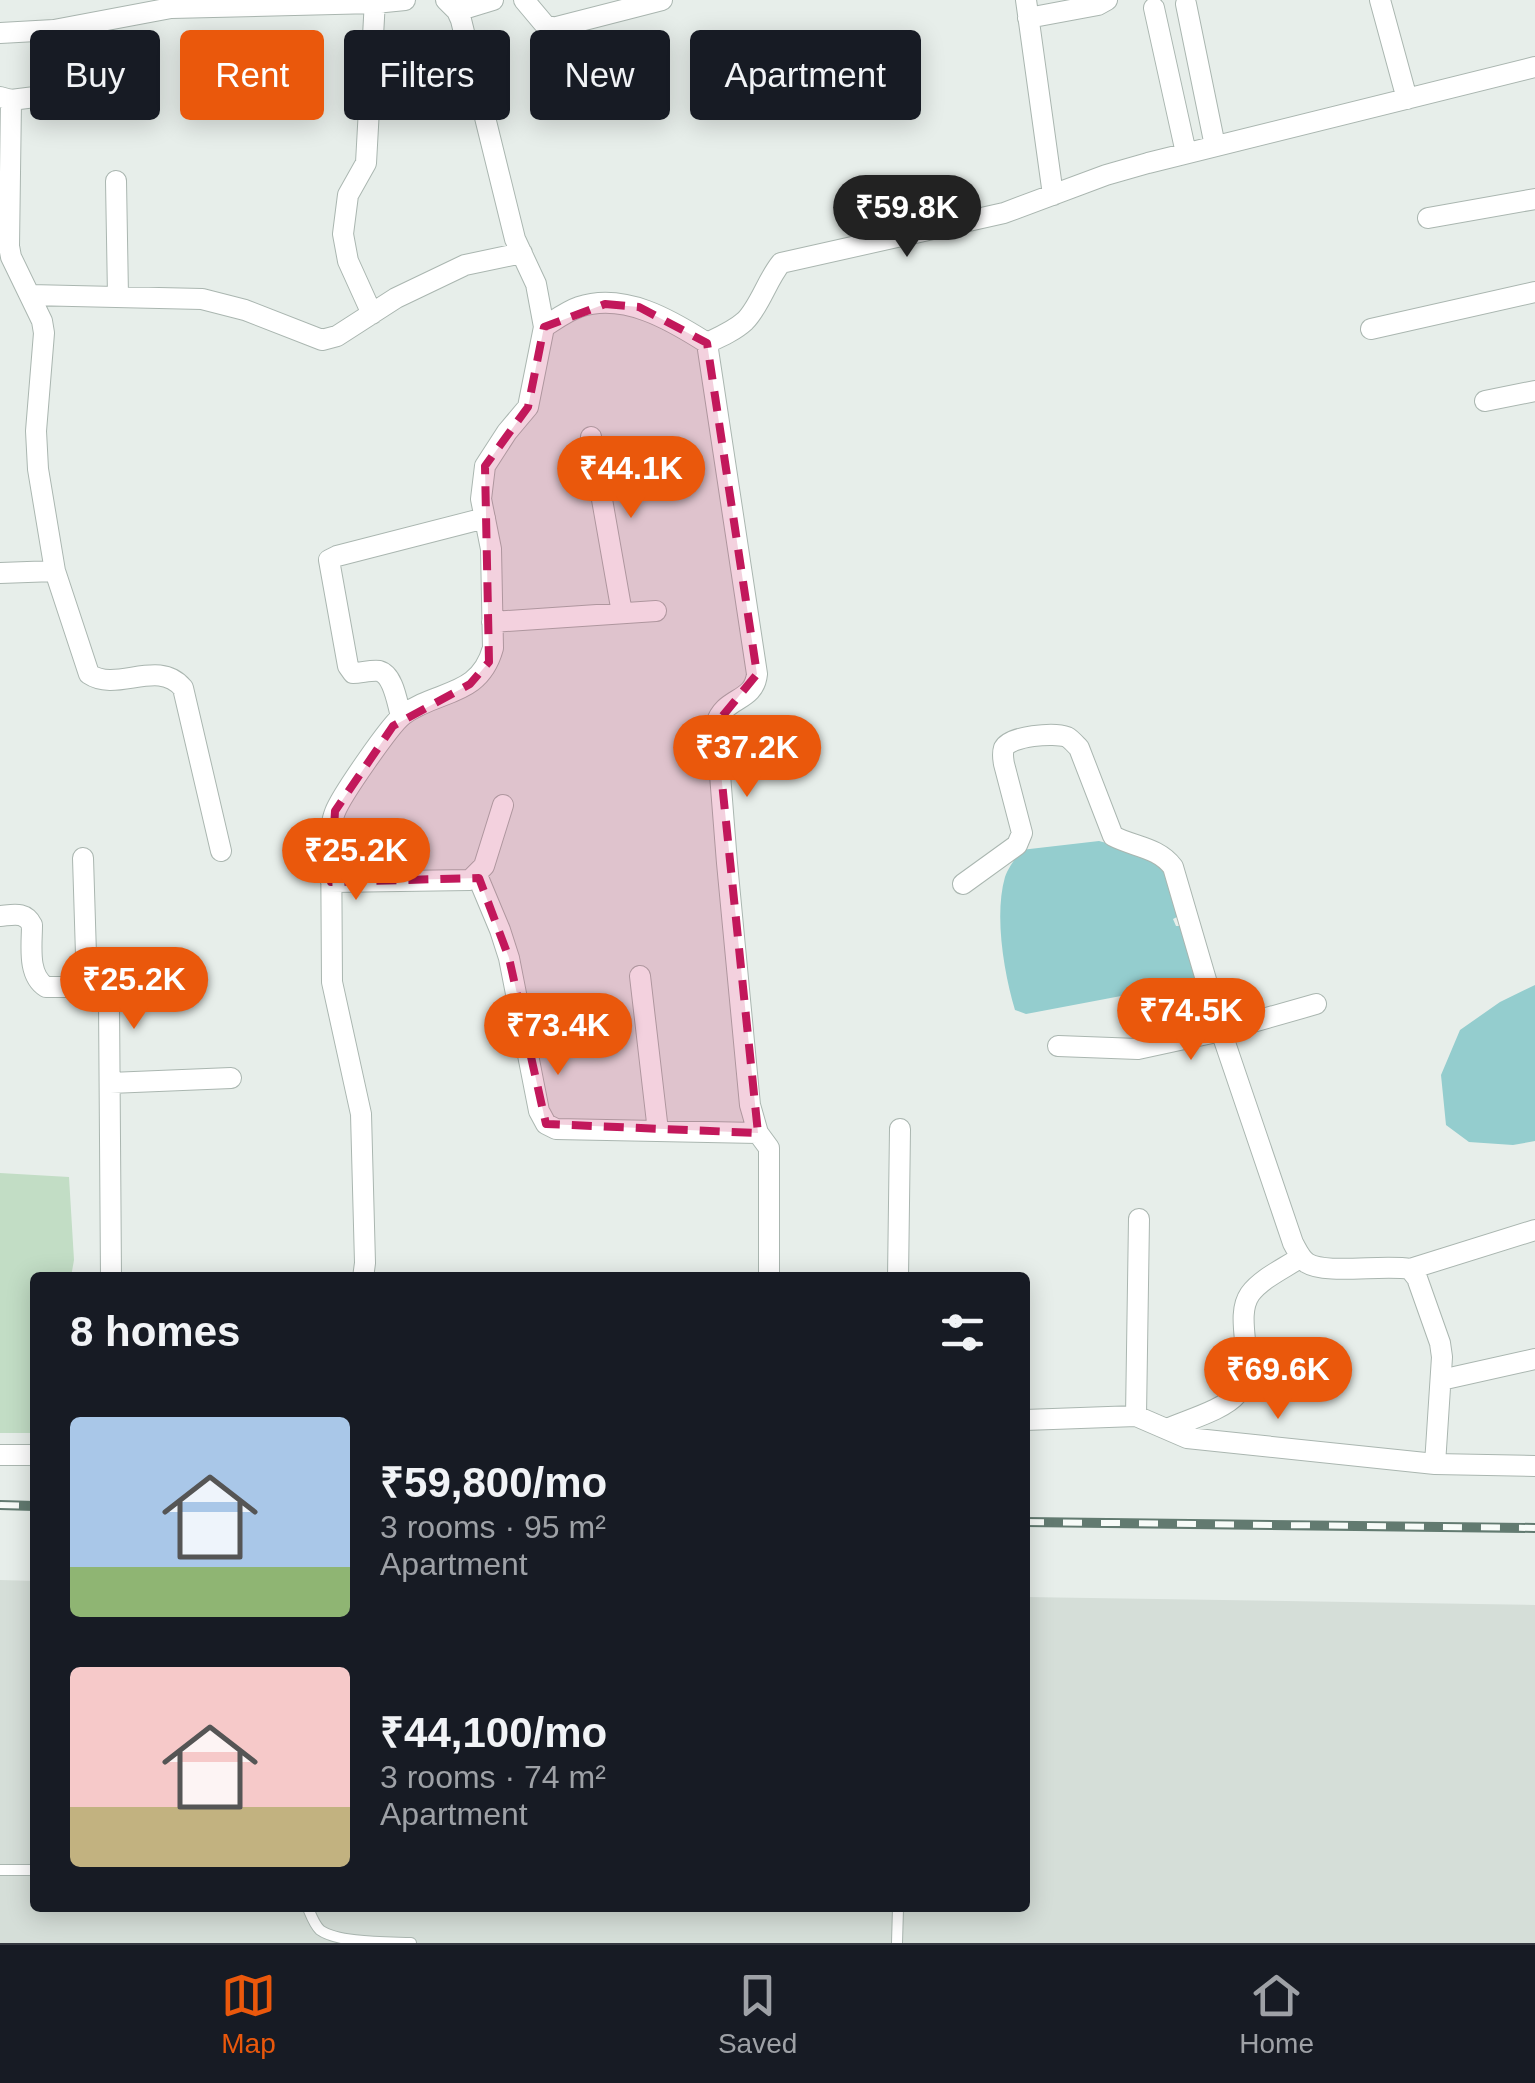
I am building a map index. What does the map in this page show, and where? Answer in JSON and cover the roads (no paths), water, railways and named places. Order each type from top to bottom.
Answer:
[{"type":"street","points":[[54,30],[170,4],[405,0]]},
{"type":"street","points":[[364,1272],[361,1114],[332,982],[331,827],[343,796],[402,716],[470,684],[482,675],[489,662],[493,648],[492,549],[481,499],[486,466],[528,407],[544,327],[536,284],[515,239],[451,5],[493,0]]},
{"type":"street","points":[[524,0],[544,25],[553,28],[662,0]]},
{"type":"street","points":[[1053,195],[1027,9],[1098,5],[1108,0]]},
{"type":"street","points":[[1380,0],[1407,98]]},
{"type":"street","points":[[372,314],[348,261],[343,234],[348,195],[366,163],[375,2]]},
{"type":"street","points":[[1186,4],[1216,146]]},
{"type":"street","points":[[1154,8],[1186,153]]},
{"type":"street","points":[[0,33],[30,31]]},
{"type":"street","points":[[708,342],[747,319],[781,263],[1004,213],[1106,175],[1186,153],[1535,67]]},
{"type":"street","points":[[6,99],[9,246],[44,333],[36,451],[55,571],[89,674],[107,680],[163,675],[174,678],[182,688],[221,851]]},
{"type":"street","points":[[116,181],[118,296]]},
{"type":"street","points":[[1428,218],[1535,199]]},
{"type":"street","points":[[30,294],[202,299],[245,310],[322,340],[337,336],[396,298],[465,265],[522,253]]},
{"type":"street","points":[[1371,329],[1535,292]]},
{"type":"street","points":[[544,327],[579,307],[639,307],[708,342]]},
{"type":"street","points":[[708,342],[757,674],[756,684],[748,694],[726,705],[716,724],[750,1105],[758,1133],[769,1148],[769,1272]]},
{"type":"street","points":[[1485,401],[1535,391]]},
{"type":"street","points":[[590,437],[622,613]]},
{"type":"street","points":[[402,716],[384,673],[353,673],[348,666],[329,560],[485,518]]},
{"type":"street","points":[[0,573],[55,571]]},
{"type":"street","points":[[492,622],[656,611]]},
{"type":"street","points":[[963,884],[1017,846],[1022,834],[1004,764],[1005,746],[1012,740],[1054,735],[1069,738],[1079,748],[1114,836],[1166,856],[1173,866],[1221,1031],[1292,1244],[1302,1257],[1323,1268],[1410,1269],[1535,1230]]},
{"type":"street","points":[[331,882],[470,880],[484,866],[503,804]]},
{"type":"street","points":[[83,858],[87,986]]},
{"type":"street","points":[[477,875],[509,958],[539,1111],[546,1124],[556,1128],[758,1133]]},
{"type":"street","points":[[0,916],[22,914],[32,925],[34,970],[40,984],[100,986],[109,1001],[111,1272]]},
{"type":"street","points":[[640,976],[658,1131]]},
{"type":"street","points":[[1058,1046],[1128,1051],[1221,1031],[1316,1004]]},
{"type":"street","points":[[110,1083],[231,1078]]},
{"type":"street","points":[[898,1272],[900,1129]]},
{"type":"street","points":[[1136,1416],[1140,1219]]},
{"type":"street","points":[[1167,1429],[1226,1403],[1237,1394],[1246,1372],[1245,1309],[1249,1296],[1302,1257]]},
{"type":"street","points":[[1410,1269],[1418,1278],[1440,1342],[1435,1464]]},
{"type":"street","points":[[1441,1380],[1535,1359]]},
{"type":"street","points":[[1030,1420],[1136,1416],[1187,1438],[1435,1464],[1535,1466]]},
{"type":"street","points":[[0,1455],[30,1455]]},
{"type":"lane","points":[[0,1870],[30,1870]]},
{"type":"lane","points":[[309,1912],[321,1931],[330,1936],[356,1942],[411,1943]]},
{"type":"lane","points":[[896,1943],[898,1912]]},
{"type":"water","points":[[1099,841],[1152,855],[1164,870],[1179,916],[1173,919],[1187,937],[1199,977],[1166,987],[1162,984],[1158,989],[1026,1014],[1015,1010],[1000,926],[1008,870],[1021,850]]},
{"type":"water","points":[[1535,985],[1535,1141],[1513,1145],[1469,1142],[1446,1125],[1441,1075],[1460,1030],[1500,1002]]},
{"type":"railway","points":[[0,1505],[30,1506]]},
{"type":"railway","points":[[1030,1522],[1535,1528]]}]
